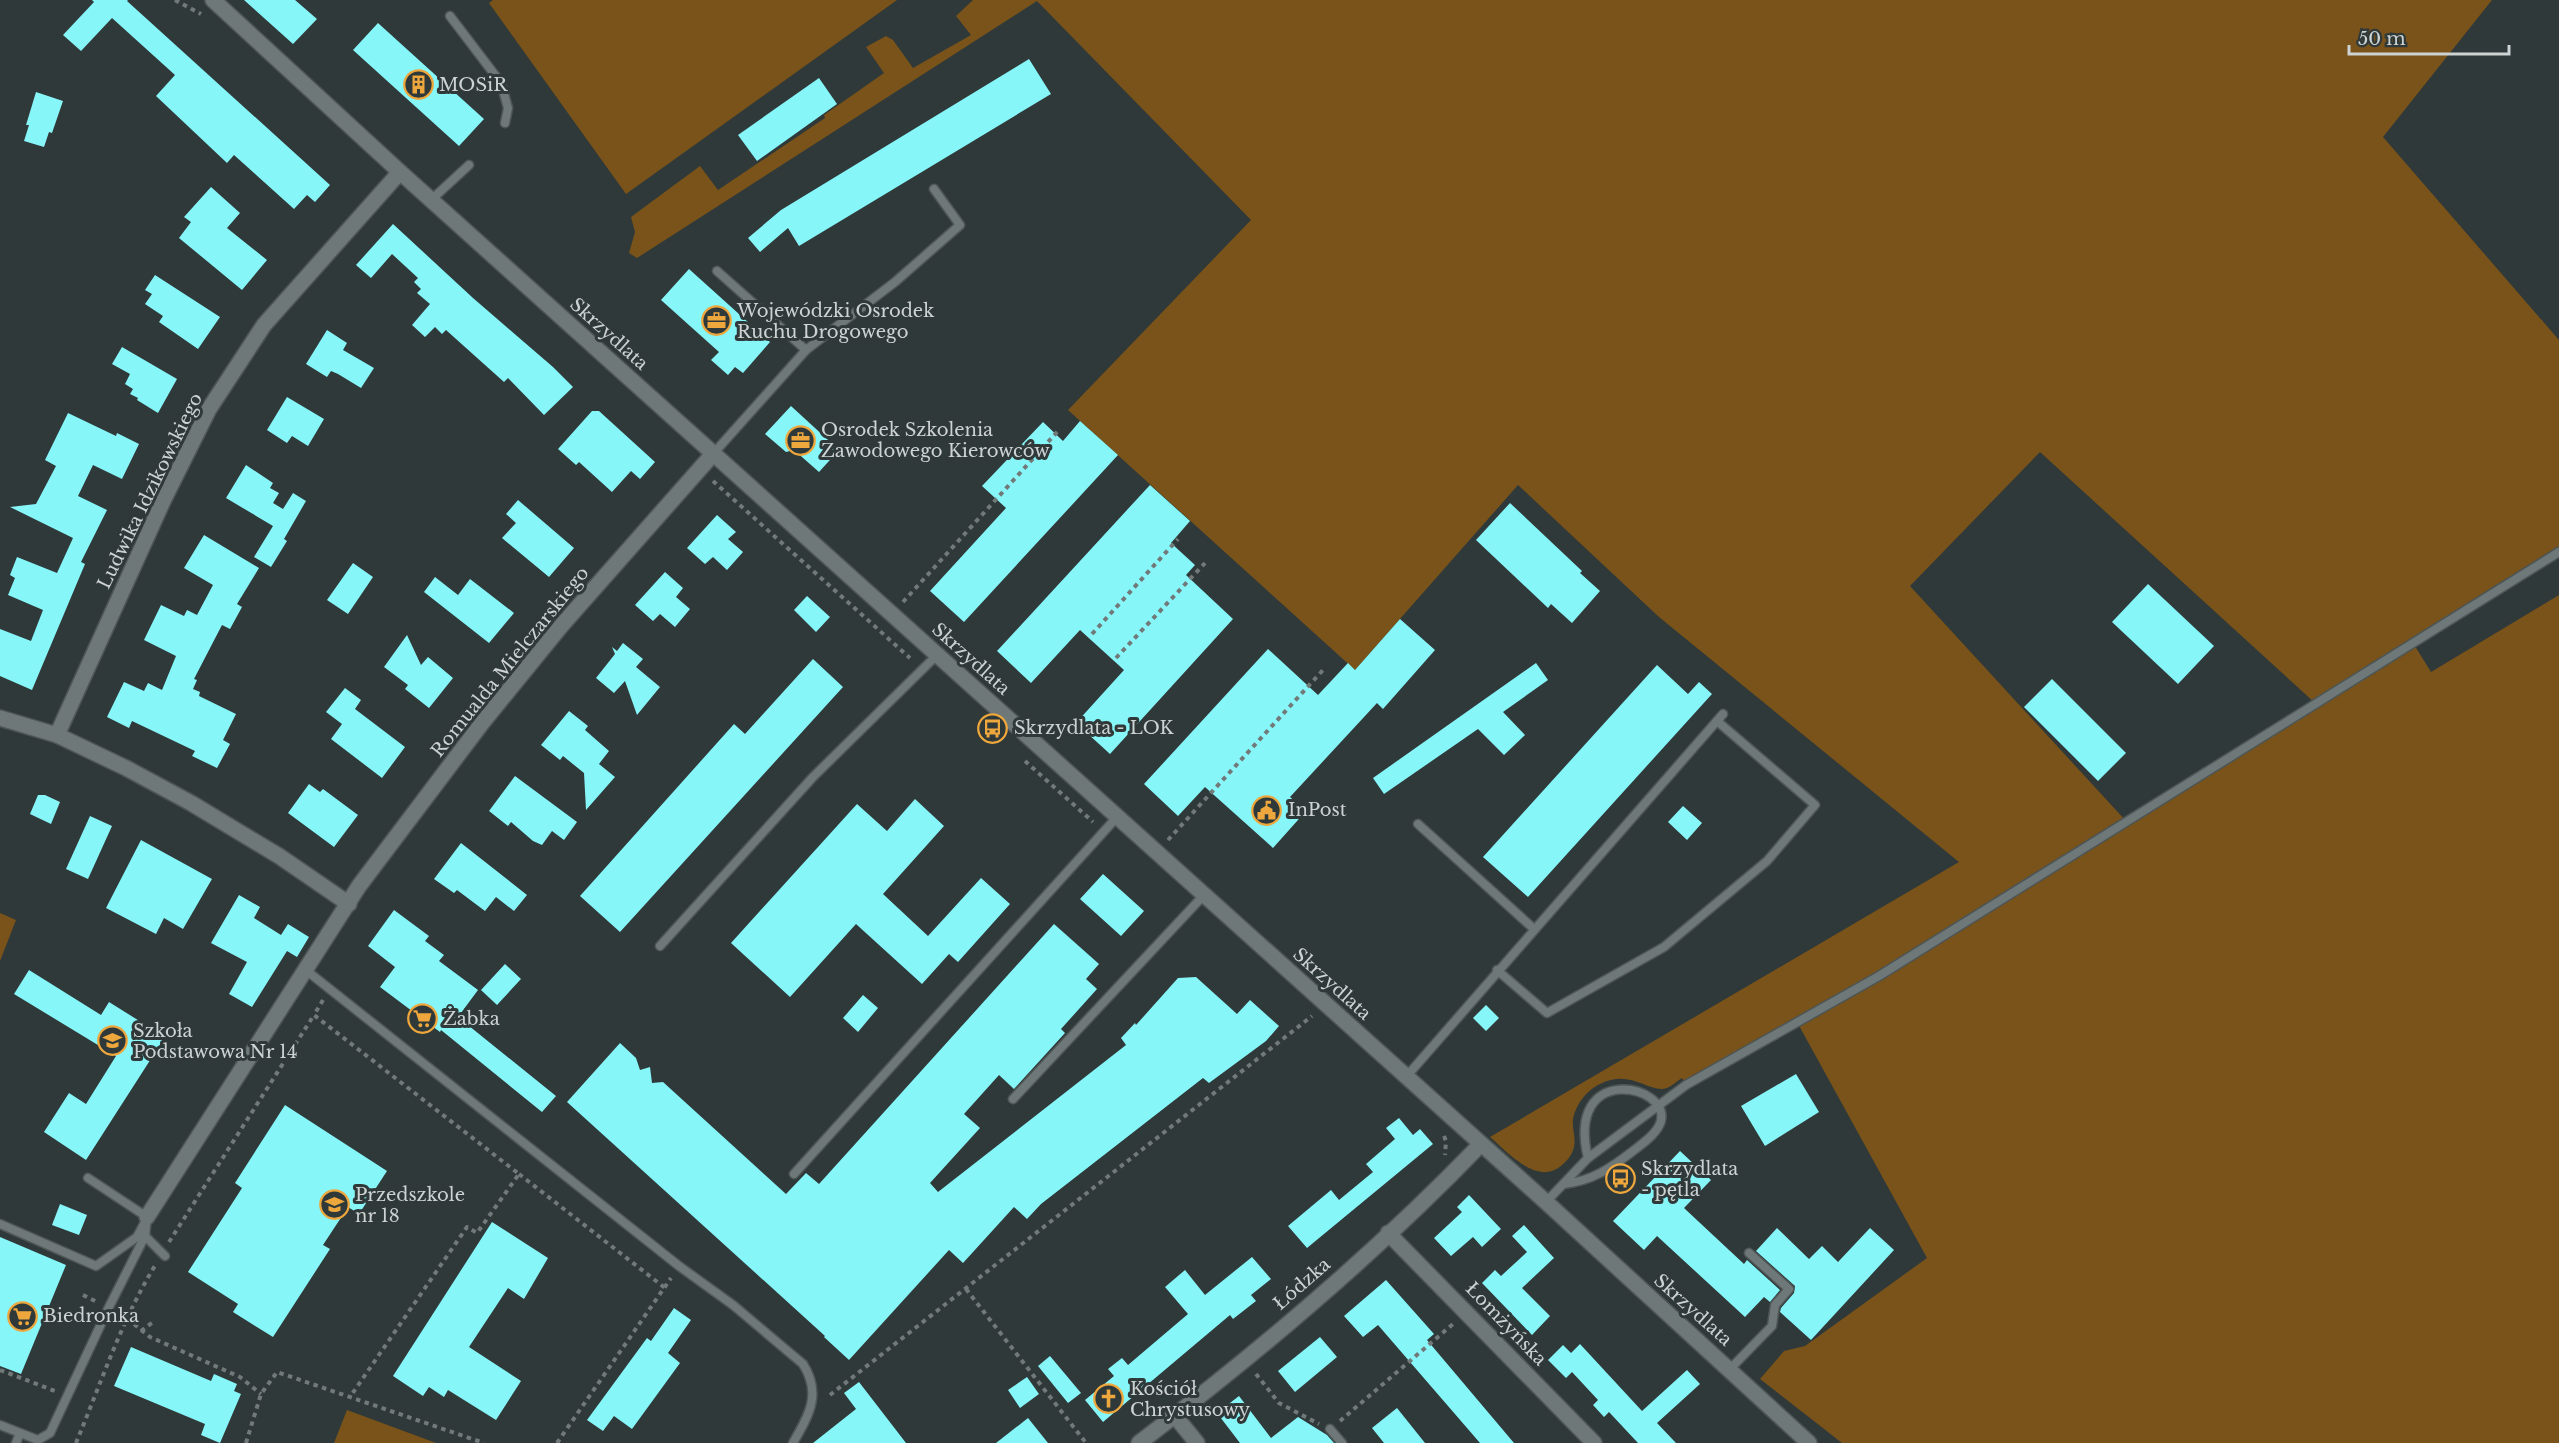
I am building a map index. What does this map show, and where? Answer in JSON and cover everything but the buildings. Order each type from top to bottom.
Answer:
[{"type":"street","name":"Skrzydlata","points":[[213,0],[431,200],[1546,1202],[1809,1443]]},
{"type":"street","name":"Ludwika Idzikowskiego","points":[[57,735],[163,501],[209,409],[264,325],[400,172]]},
{"type":"street","name":"Romualda Mielczarskiego","points":[[147,1217],[247,1059],[307,971],[359,886],[489,715],[561,626],[713,454]]},
{"type":"street","points":[[0,718],[57,735],[126,768],[191,803],[279,856],[349,904]]},
{"type":"street","name":"Łódzka","points":[[1139,1443],[1245,1360],[1388,1233],[1481,1144]]},
{"type":"street","name":"Łomżyńska","points":[[1388,1233],[1594,1443]]},
{"type":"street","points":[[1175,1416],[1197,1443]]},
{"type":"lane","points":[[450,16],[501,83],[507,108],[505,123]]},
{"type":"lane","points":[[431,200],[470,165]]},
{"type":"lane","points":[[713,454],[806,350],[895,282],[960,225],[934,189]]},
{"type":"lane","points":[[717,271],[806,350]]},
{"type":"lane","points":[[1546,1202],[1588,1158],[1686,1085],[1879,975],[2559,552]]},
{"type":"lane","points":[[660,946],[813,777],[937,655]]},
{"type":"lane","points":[[1406,1077],[1497,970],[1723,714]]},
{"type":"lane","points":[[1497,970],[1547,1013],[1665,947],[1767,861],[1815,805],[1717,721]]},
{"type":"lane","points":[[794,1174],[1117,817]]},
{"type":"lane","points":[[1418,824],[1534,929]]},
{"type":"lane","points":[[1013,1099],[1204,895]]},
{"type":"lane","points":[[307,971],[679,1266],[733,1305],[803,1364],[812,1377],[814,1391],[801,1428],[793,1443]]},
{"type":"lane","points":[[1564,1184],[1596,1177],[1646,1140],[1660,1122],[1661,1112],[1657,1106],[1641,1092],[1626,1088],[1611,1090],[1600,1096],[1591,1106],[1584,1126],[1588,1158]]},
{"type":"lane","points":[[88,1178],[147,1217]]},
{"type":"lane","points":[[0,1224],[96,1266],[137,1237],[147,1217]]},
{"type":"lane","points":[[0,1425],[38,1440],[50,1433],[145,1236],[147,1217]]},
{"type":"lane","points":[[145,1236],[164,1255]]},
{"type":"lane","points":[[1729,1370],[1772,1326],[1775,1305],[1789,1289],[1749,1253]]},
{"type":"lane","points":[[1330,1429],[1342,1443]]},
{"type":"lane","points":[[16,1443],[20,1433]]},
{"type":"path","points":[[175,0],[204,16]]},
{"type":"path","points":[[892,614],[1058,431]]},
{"type":"path","points":[[704,483],[711,480],[923,669]]},
{"type":"path","points":[[1092,634],[1178,539]]},
{"type":"path","points":[[1116,658],[1204,563]]},
{"type":"path","points":[[1157,853],[1323,670]]},
{"type":"path","points":[[1020,757],[1104,832]]},
{"type":"path","points":[[76,1443],[143,1285],[330,989]]},
{"type":"path","points":[[1308,1008],[1320,1018]]},
{"type":"path","points":[[830,1395],[1315,1014]]},
{"type":"path","points":[[314,1016],[665,1288]]},
{"type":"path","points":[[1441,1163],[1446,1150],[1444,1135]]},
{"type":"path","points":[[350,1398],[467,1227],[477,1233],[519,1173]]},
{"type":"path","points":[[557,1443],[679,1266]]},
{"type":"path","points":[[966,1289],[1086,1443]]},
{"type":"path","points":[[83,1295],[118,1311],[150,1337],[240,1377],[261,1394]]},
{"type":"path","points":[[1245,1360],[1279,1403],[1330,1429],[1467,1311]]},
{"type":"path","points":[[141,1331],[153,1322]]},
{"type":"path","points":[[0,1370],[91,1406]]},
{"type":"path","points":[[246,1443],[261,1394],[277,1372],[484,1443]]},
{"type":"shaded area","points":[[493,0],[897,0],[626,194],[489,3]]},
{"type":"shaded area","points":[[973,0],[2492,0],[2383,137],[2559,340],[2559,552],[2413,643],[2431,672],[2559,595],[2559,1443],[1842,1443],[1760,1379],[1784,1351],[1805,1346],[1927,1258],[1797,1022],[1686,1085],[1682,1078],[1667,1088],[1660,1089],[1621,1079],[1611,1080],[1595,1087],[1582,1099],[1574,1114],[1572,1153],[1561,1166],[1552,1171],[1532,1170],[1490,1137],[1959,862],[1659,617],[1518,485],[1355,670],[1068,410],[1251,220],[1037,1],[637,258],[629,253],[635,232],[631,217],[700,166],[718,190],[825,118],[824,115],[884,73],[866,47],[886,36],[893,40],[913,68],[971,35],[956,16]],"holes":[[[2040,452],[2315,703],[2126,821],[1910,586]]]},
{"type":"shaded area","points":[[0,913],[16,920],[0,961]]},
{"type":"shaded area","points":[[347,1410],[436,1443],[334,1443]]},
{"type":"place","name":"MOSiR","points":[[418,85]]},
{"type":"place","name":"Wojewódzki Osrodek Ruchu Drogowego","points":[[716,321]]},
{"type":"place","name":"Osrodek Szkolenia Zawodowego Kierowców","points":[[800,440]]},
{"type":"place","name":"Skrzydlata - LOK","points":[[993,728]]},
{"type":"place","name":"InPost","points":[[1267,810]]},
{"type":"place","name":"Żabka","points":[[422,1019]]},
{"type":"place","name":"Szkoła Podstawowa Nr 14","points":[[112,1041]]},
{"type":"place","name":"Skrzydlata - pętla","points":[[1620,1179]]},
{"type":"place","name":"Przedszkole nr 18","points":[[334,1205]]},
{"type":"place","name":"Biedronka","points":[[22,1316]]},
{"type":"place","name":"Kościół Chrystusowy","points":[[1109,1399]]}]
